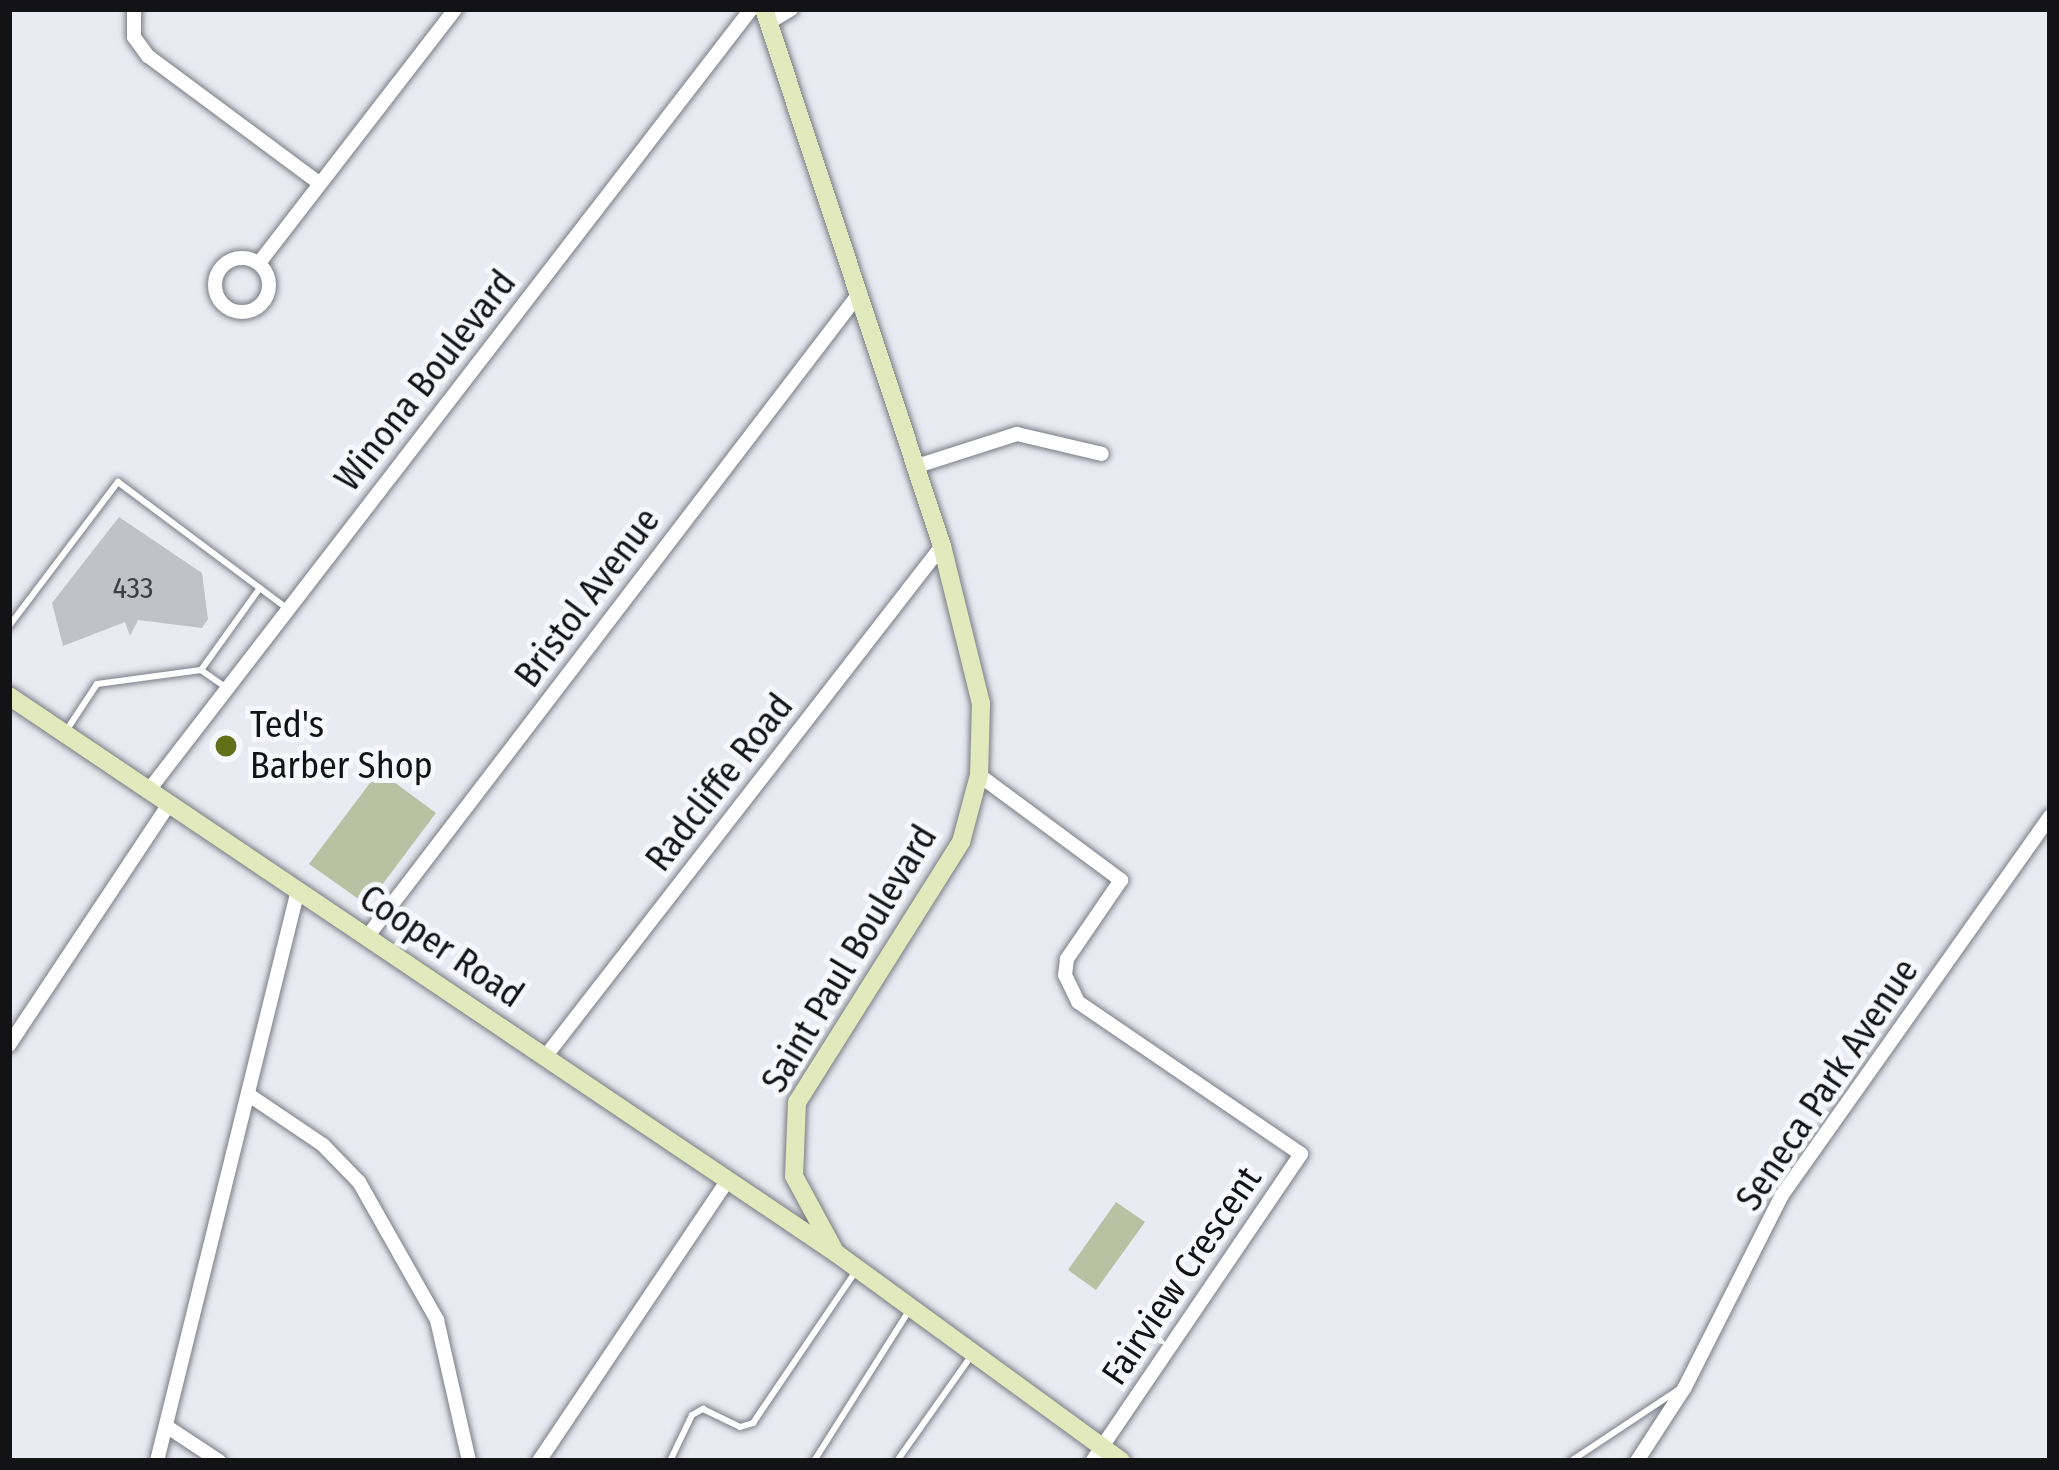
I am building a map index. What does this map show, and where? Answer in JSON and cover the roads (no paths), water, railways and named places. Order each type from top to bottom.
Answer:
[{"type":"main road","name":"Saint Paul Boulevard","points":[[766,16],[942,546],[981,704],[980,775],[946,872],[796,1102],[794,1176],[836,1252],[1105,1442],[1121,1461]]},
{"type":"main road","name":"Cooper Road","points":[[9,696],[836,1252]]},
{"type":"street","points":[[134,9],[134,37],[148,56],[319,183]]},
{"type":"street","points":[[259,263],[454,9]]},
{"type":"street","name":"Winona Boulevard","points":[[149,790],[751,9]]},
{"type":"street","points":[[766,16],[790,9]]},
{"type":"street","points":[[242,257],[259,263],[268,277],[263,302],[240,312],[223,304],[215,279],[225,263],[242,257]]},
{"type":"street","name":"Bristol Avenue","points":[[367,937],[858,295]]},
{"type":"street","points":[[914,467],[1017,434],[1102,454]]},
{"type":"street","name":"Radcliffe Road","points":[[545,1057],[942,546]]},
{"type":"street","name":"Fairview Crescent","points":[[980,775],[1121,880],[1066,958],[1065,975],[1078,1002],[1301,1154],[1105,1442]]},
{"type":"street","points":[[9,1046],[170,804]]},
{"type":"street","name":"Seneca Park Avenue","points":[[1636,1461],[1684,1387],[1782,1196],[2050,816]]},
{"type":"street","points":[[158,1461],[298,890]]},
{"type":"street","points":[[248,1095],[337,1157],[358,1182],[437,1320],[469,1461]]},
{"type":"street","points":[[539,1461],[728,1180]]},
{"type":"street","points":[[166,1426],[219,1461]]},
{"type":"street","points":[[1092,1461],[1105,1442]]},
{"type":"lane","points":[[9,626],[118,482],[288,609]]},
{"type":"lane","points":[[201,670],[260,588]]},
{"type":"lane","points":[[64,734],[97,684],[201,670],[227,688]]},
{"type":"lane","points":[[670,1461],[692,1415],[703,1409],[740,1427],[753,1423],[858,1268]]},
{"type":"lane","points":[[814,1461],[912,1306]]},
{"type":"lane","points":[[897,1461],[975,1351]]},
{"type":"lane","points":[[1571,1461],[1655,1399],[1684,1387]]},
{"type":"place","name":"Ted's Barber Shop","points":[[226,746]]}]
